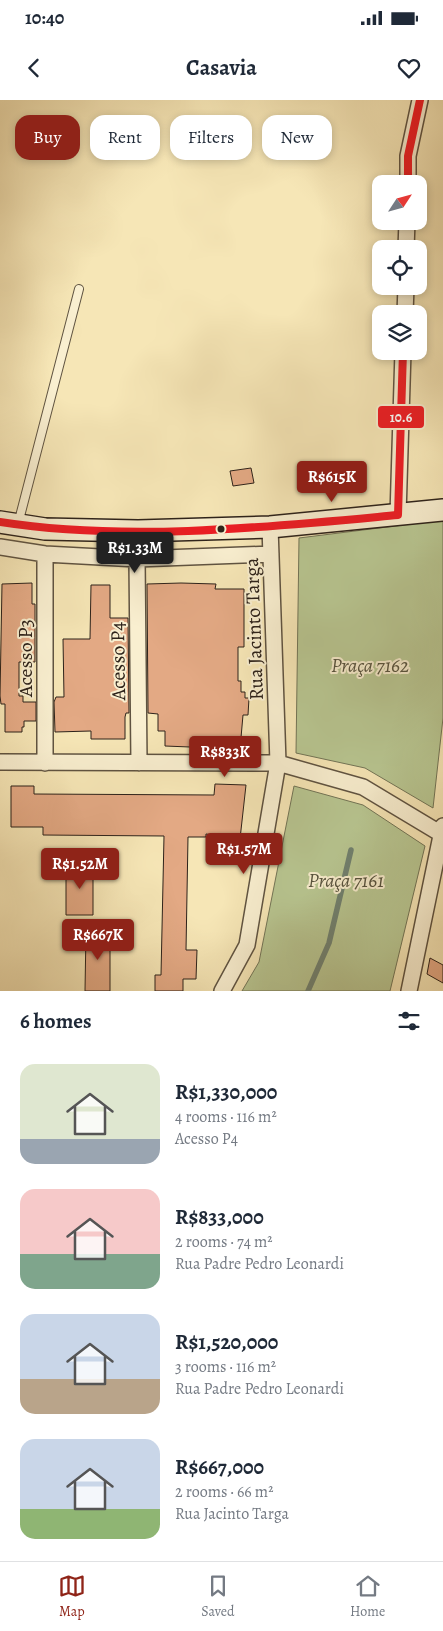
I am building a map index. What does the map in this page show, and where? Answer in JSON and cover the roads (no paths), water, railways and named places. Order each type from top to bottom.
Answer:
[{"type":"main road","points":[[9,524],[45,529],[138,531],[270,527],[443,510]]},
{"type":"street","points":[[408,175],[408,156],[420,100]]},
{"type":"street","points":[[398,515],[403,360]]},
{"type":"street","name":"Rua Jacinto Targa","points":[[222,991],[247,945],[278,763],[270,527]]},
{"type":"street","points":[[0,547],[45,554],[137,559],[271,554]]},
{"type":"street","name":"Acesso P3","points":[[45,554],[46,763]]},
{"type":"street","name":"Acesso P4","points":[[137,559],[139,763]]},
{"type":"street","points":[[0,762],[278,763],[363,786],[442,831],[409,991]]},
{"type":"lane","points":[[9,524],[79,289]]},
{"type":"waterway","points":[[308,991],[329,943],[351,850]]},
{"type":"park label","name":"Praça 7162","points":[[370,665]]},
{"type":"park label","name":"Praça 7161","points":[[346,880]]}]
